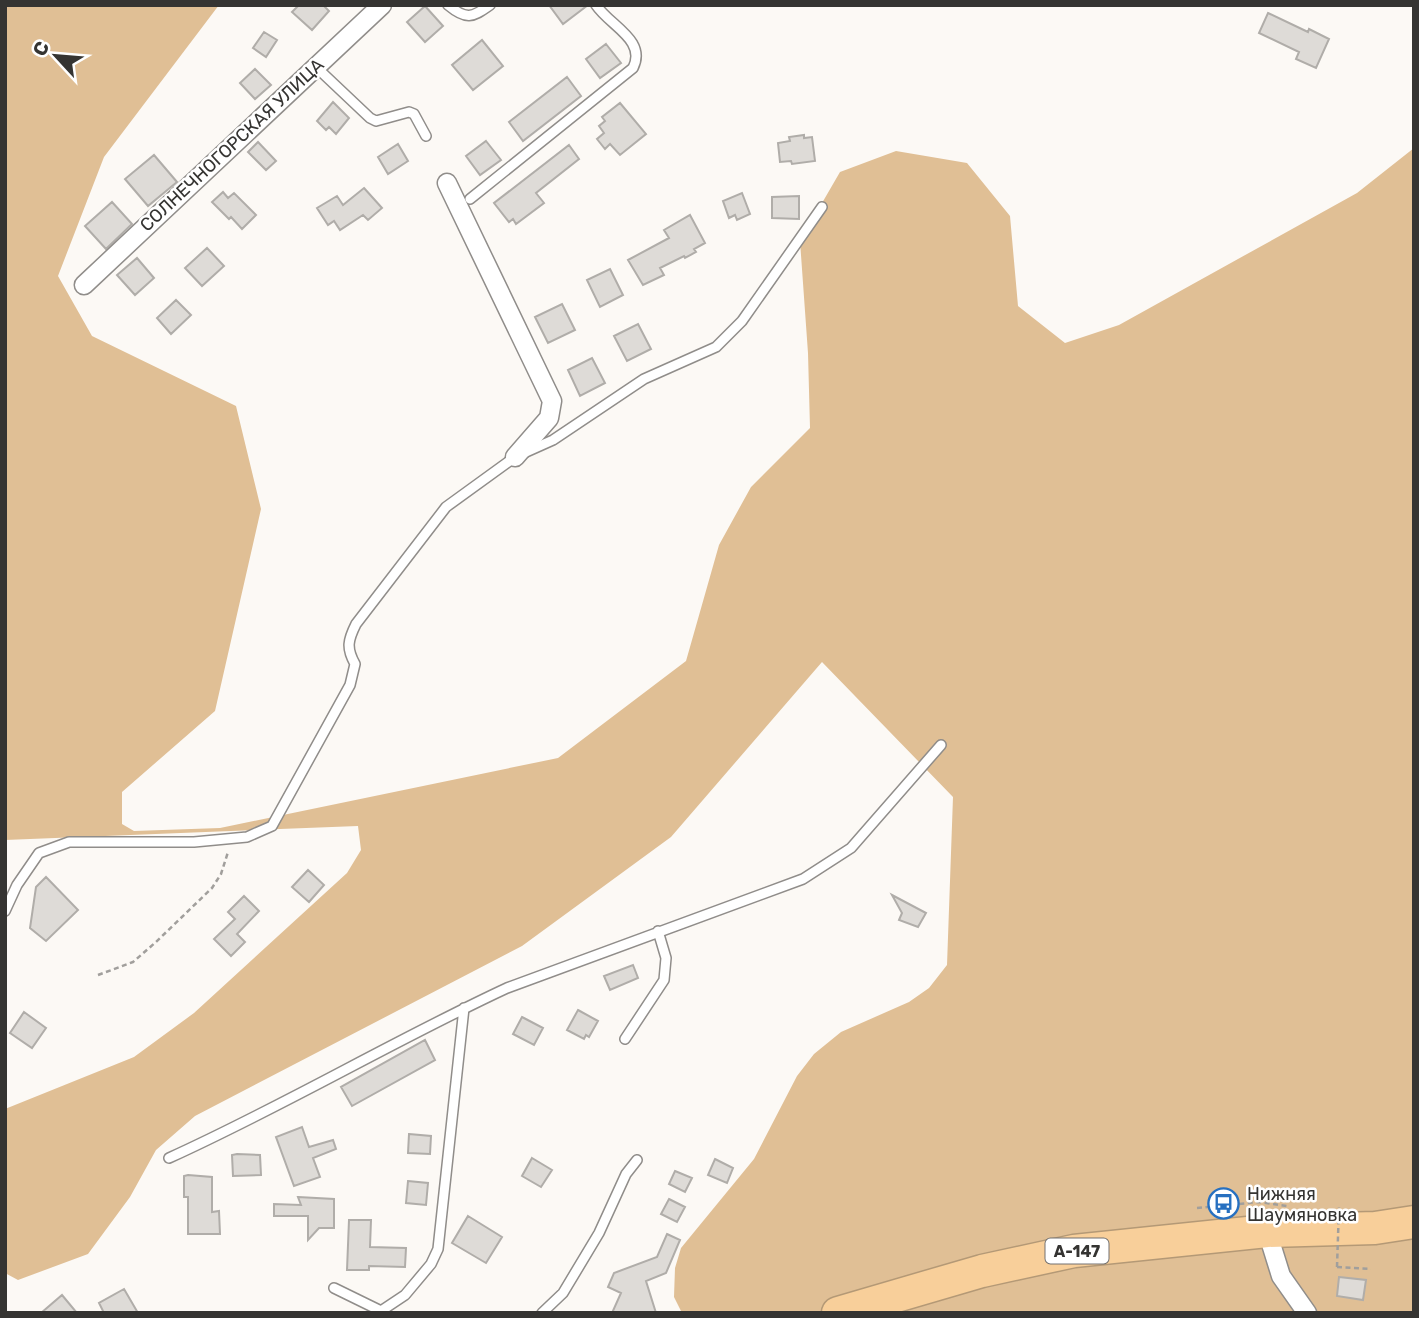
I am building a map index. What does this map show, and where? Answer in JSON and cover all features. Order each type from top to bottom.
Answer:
[{"type":"highway","name":"А-147","points":[[838,1313],[982,1271],[1074,1251],[1267,1231],[1408,1228]]},
{"type":"street","name":"СОЛНЕЧНОГОРСКАЯ УЛИЦА","points":[[84,285],[382,5]]},
{"type":"street","points":[[447,183],[552,401],[550,418],[515,457]]},
{"type":"street","points":[[1267,1231],[1281,1276],[1307,1313]]},
{"type":"lane","points":[[448,5],[457,13],[466,16],[476,15],[490,5]]},
{"type":"lane","points":[[470,199],[633,68],[637,51],[632,41],[596,5]]},
{"type":"lane","points":[[315,66],[376,121],[409,112],[414,114],[426,136]]},
{"type":"lane","points":[[5,911],[17,885],[39,853],[69,842],[148,843],[247,837],[272,826],[350,685],[355,664],[348,651],[349,639],[356,624],[446,506],[515,457],[553,440],[644,379],[716,347],[742,321],[822,207]]},
{"type":"lane","points":[[169,1158],[224,1133],[507,988],[803,879],[852,848],[941,745]]},
{"type":"lane","points":[[625,1039],[664,980],[667,958],[658,931]]},
{"type":"lane","points":[[334,1289],[379,1311],[405,1295],[431,1264],[438,1249],[464,1008]]},
{"type":"lane","points":[[542,1313],[564,1293],[599,1233],[626,1174],[637,1160]]},
{"type":"path","points":[[98,975],[133,962],[212,888],[221,874],[233,838]]},
{"type":"path","points":[[1197,1208],[1259,1202],[1292,1206]]},
{"type":"path","points":[[1339,1207],[1337,1267],[1371,1269]]},
{"type":"shaded area","points":[[5,5],[219,5],[104,157],[58,276],[92,336],[236,406],[261,509],[215,711],[122,792],[122,824],[134,831],[220,828],[558,758],[686,661],[719,545],[751,487],[810,428],[800,241],[840,172],[896,151],[967,163],[1010,216],[1018,306],[1065,343],[1119,325],[1357,193],[1414,148],[1414,1313],[682,1313],[674,1297],[675,1268],[681,1248],[754,1159],[797,1076],[814,1054],[841,1032],[909,1002],[929,988],[947,965],[953,797],[822,662],[671,837],[522,946],[195,1116],[156,1150],[130,1197],[88,1254],[18,1280],[5,1273],[5,1109],[134,1057],[194,1013],[347,873],[361,850],[358,826],[5,840]]},
{"type":"building","points":[[299,5],[323,5],[329,11],[312,30],[292,12]]},
{"type":"building","points":[[549,5],[588,5],[563,24]]},
{"type":"building","points":[[425,6],[443,26],[425,42],[407,22]]},
{"type":"building","points":[[1268,13],[1329,39],[1316,68],[1296,59],[1299,52],[1259,33]]},
{"type":"building","points":[[264,32],[277,40],[266,57],[253,48]]},
{"type":"building","points":[[482,40],[503,66],[473,90],[452,65]]},
{"type":"building","points":[[606,44],[621,63],[600,78],[586,59]]},
{"type":"building","points":[[255,69],[271,85],[255,99],[240,83]]},
{"type":"building","points":[[567,77],[581,96],[523,141],[509,122]]},
{"type":"building","points":[[333,102],[349,118],[336,134],[329,127],[326,130],[317,121]]},
{"type":"building","points":[[620,103],[646,134],[620,155],[610,144],[605,149],[597,139],[604,133],[599,126],[605,121],[602,117]]},
{"type":"building","points":[[804,135],[804,138],[812,137],[815,161],[792,164],[791,161],[780,162],[778,143],[790,141],[789,137]]},
{"type":"building","points":[[486,141],[501,160],[480,175],[466,156]]},
{"type":"building","points":[[258,142],[276,161],[266,170],[248,152]]},
{"type":"building","points":[[398,144],[408,161],[388,174],[378,157]]},
{"type":"building","points":[[569,145],[579,159],[536,193],[544,203],[516,224],[513,219],[509,222],[494,203]]},
{"type":"building","points":[[154,155],[177,182],[148,206],[125,179]]},
{"type":"building","points":[[364,188],[382,208],[368,220],[363,215],[340,230],[334,221],[328,225],[317,208],[337,196],[343,205]]},
{"type":"building","points":[[223,192],[228,198],[234,193],[256,215],[242,229],[212,202]]},
{"type":"building","points":[[742,193],[750,214],[737,220],[735,215],[729,218],[723,201]]},
{"type":"building","points":[[799,196],[799,219],[772,218],[772,197]]},
{"type":"building","points":[[112,202],[132,224],[106,249],[85,226]]},
{"type":"building","points":[[690,215],[705,243],[694,249],[696,252],[660,268],[664,275],[643,285],[628,260],[669,238],[664,230]]},
{"type":"building","points":[[207,248],[224,266],[202,286],[185,268]]},
{"type":"building","points":[[137,258],[154,278],[135,295],[117,275]]},
{"type":"building","points":[[610,269],[623,295],[600,307],[587,280]]},
{"type":"building","points":[[176,300],[191,315],[171,334],[157,318]]},
{"type":"building","points":[[562,304],[575,330],[548,343],[535,317]]},
{"type":"building","points":[[638,324],[651,349],[627,361],[614,336]]},
{"type":"building","points":[[592,358],[605,383],[580,396],[568,370]]},
{"type":"building","points":[[308,870],[324,885],[309,902],[292,887]]},
{"type":"building","points":[[46,877],[78,910],[46,941],[30,928],[36,887]]},
{"type":"building","points":[[892,895],[926,913],[918,927],[899,920],[902,913]]},
{"type":"building","points":[[244,896],[259,911],[237,934],[245,942],[231,956],[214,939],[235,919],[228,912]]},
{"type":"building","points":[[633,965],[638,978],[610,990],[604,976]]},
{"type":"building","points":[[578,1010],[598,1021],[589,1037],[586,1035],[584,1039],[567,1030]]},
{"type":"building","points":[[24,1012],[46,1028],[32,1048],[10,1033]]},
{"type":"building","points":[[522,1017],[543,1028],[534,1045],[513,1034]]},
{"type":"building","points":[[425,1040],[435,1060],[352,1106],[341,1087]]},
{"type":"building","points":[[302,1127],[309,1147],[333,1140],[336,1149],[313,1158],[320,1177],[294,1186],[276,1137]]},
{"type":"building","points":[[409,1134],[431,1136],[430,1154],[408,1153]]},
{"type":"building","points":[[232,1155],[260,1155],[261,1175],[233,1176]]},
{"type":"building","points":[[532,1158],[552,1170],[541,1187],[522,1176]]},
{"type":"building","points":[[715,1159],[733,1168],[727,1183],[708,1175]]},
{"type":"building","points":[[675,1171],[692,1178],[685,1192],[669,1184]]},
{"type":"building","points":[[184,1176],[212,1177],[212,1212],[219,1211],[220,1234],[188,1234],[188,1197],[184,1197]]},
{"type":"building","points":[[408,1181],[428,1183],[426,1205],[406,1203]]},
{"type":"building","points":[[298,1197],[334,1199],[334,1228],[319,1228],[308,1240],[308,1216],[274,1216],[274,1204],[301,1205]]},
{"type":"building","points":[[669,1199],[685,1207],[677,1222],[661,1214]]},
{"type":"building","points":[[468,1216],[502,1237],[486,1263],[452,1243]]},
{"type":"building","points":[[349,1220],[371,1220],[370,1247],[406,1248],[405,1267],[369,1266],[369,1270],[347,1270]]},
{"type":"building","points":[[667,1234],[680,1240],[666,1273],[646,1281],[656,1313],[612,1313],[621,1293],[608,1287],[614,1273],[657,1257]]},
{"type":"building","points":[[1339,1277],[1366,1280],[1363,1300],[1337,1296]]},
{"type":"building","points":[[124,1289],[138,1313],[104,1313],[99,1303]]},
{"type":"building","points":[[62,1295],[77,1313],[41,1313]]},
{"type":"place","name":"Нижняя Шаумяновка","points":[[1224,1204]]}]
